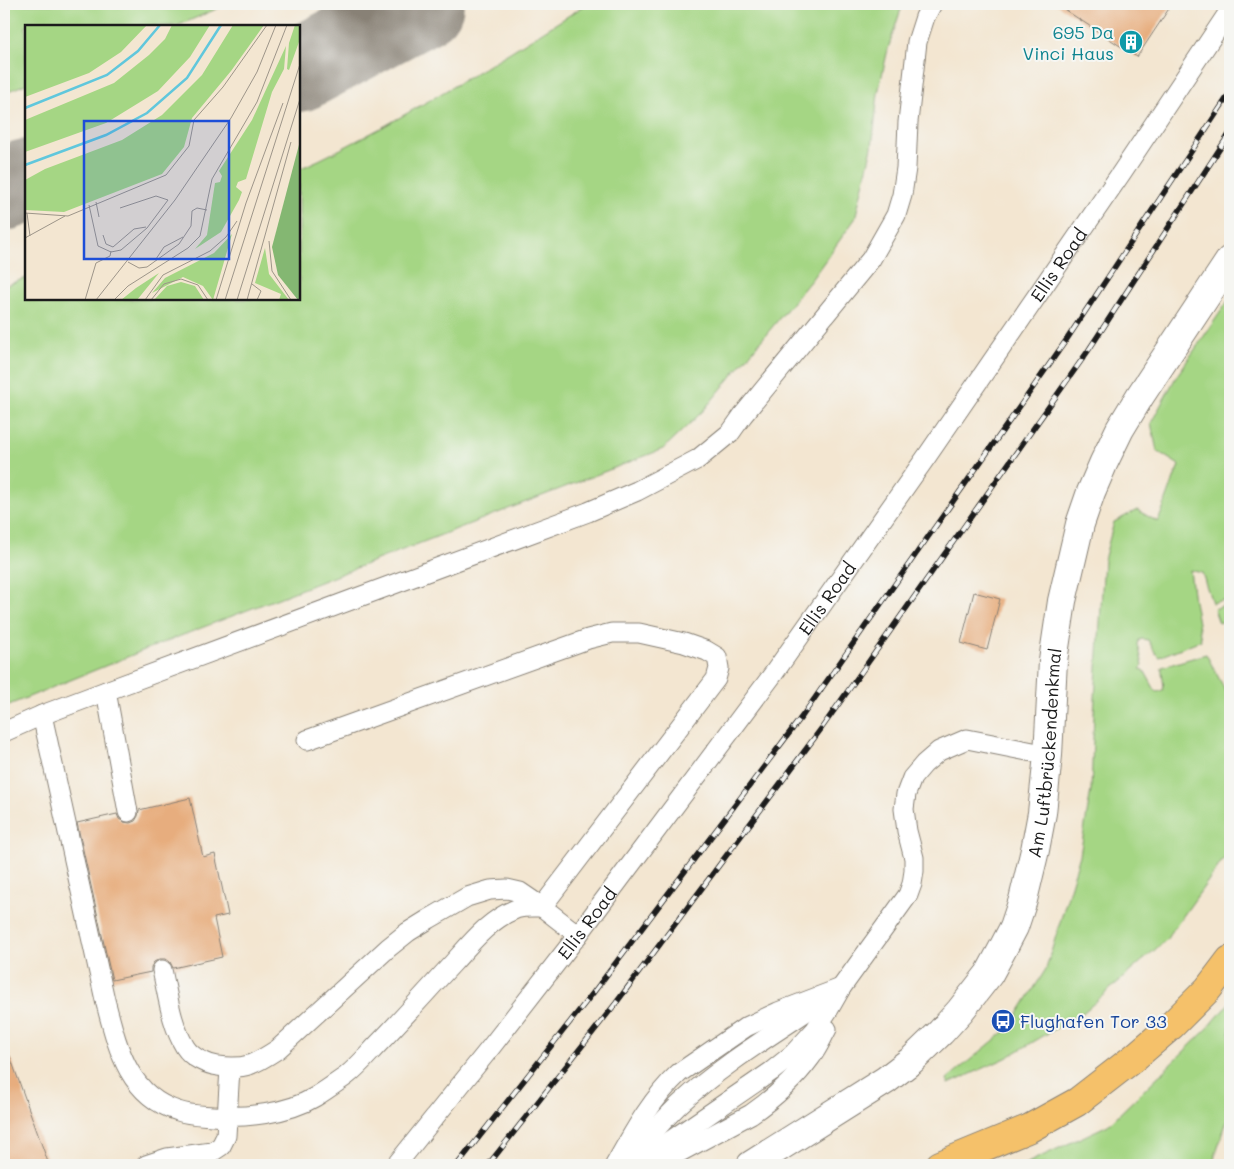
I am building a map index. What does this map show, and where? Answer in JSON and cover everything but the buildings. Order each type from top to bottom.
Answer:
[{"type":"highway","points":[[940,1165],[1030,1128],[1077,1102],[1171,1026],[1208,989],[1230,960]]},
{"type":"street","name":"Am Luftbrückendenkmal","points":[[751,1165],[886,1080],[906,1064],[941,1032],[989,974],[1014,927],[1023,900],[1042,813],[1048,755],[1053,661],[1062,601],[1080,524],[1104,462],[1125,421],[1230,260]]},
{"type":"lane","points":[[4,732],[42,715],[588,512],[637,491],[698,459],[731,432],[871,259],[896,215],[902,195],[906,168],[908,122],[917,42],[925,17],[932,4]]},
{"type":"lane","name":"Ellis Road","points":[[396,1165],[578,935],[774,673],[927,456],[1230,10]]},
{"type":"lane","points":[[42,715],[105,1000],[125,1064],[136,1082],[146,1093],[159,1102],[177,1111],[228,1117],[262,1114],[286,1109],[314,1098],[348,1075],[469,944],[488,927],[502,916],[517,909],[542,907],[716,679],[719,668],[717,657],[707,651],[684,643],[639,633],[612,633],[588,639],[307,740]]},
{"type":"lane","points":[[106,691],[128,812]]},
{"type":"lane","points":[[635,1165],[740,1094],[792,1055],[815,1030],[841,988],[908,895],[912,884],[914,858],[904,809],[906,794],[912,778],[924,764],[939,751],[966,739],[1048,755]]},
{"type":"lane","points":[[162,970],[171,1012],[186,1049],[209,1065],[230,1068],[245,1067],[260,1061],[278,1049],[408,932],[428,918],[467,897],[490,890],[507,889],[520,892],[578,935]]},
{"type":"lane","points":[[615,1165],[658,1096],[679,1072],[746,1027],[778,1012],[841,988]]},
{"type":"lane","points":[[623,1165],[682,1102],[723,1068],[841,988]]},
{"type":"lane","points":[[656,1165],[752,1114],[783,1089],[812,1056],[828,1029],[841,988]]},
{"type":"lane","points":[[146,1165],[166,1158],[212,1152],[221,1146],[226,1136],[230,1068]]},
{"type":"green space","points":[[4,4],[228,4],[179,25],[25,25],[25,84],[4,93]]},
{"type":"green space","points":[[587,4],[904,4],[888,49],[878,93],[872,147],[855,219],[811,280],[703,411],[663,449],[147,649],[4,707],[4,286],[25,278],[25,300],[300,300],[300,169],[381,128],[485,68]]},
{"type":"green space","points":[[1230,298],[1230,619],[1219,623],[1214,609],[1225,605],[1223,600],[1212,603],[1202,573],[1190,570],[1201,640],[1159,657],[1148,640],[1139,640],[1138,644],[1143,666],[1140,669],[1144,670],[1157,692],[1163,690],[1164,685],[1162,667],[1206,654],[1230,699],[1230,850],[1166,940],[1084,1012],[1006,1058],[949,1084],[947,1079],[1009,1028],[1046,969],[1080,855],[1091,790],[1104,560],[1114,522],[1137,510],[1158,522],[1179,465],[1157,451],[1151,423],[1176,377]]},
{"type":"green space","points":[[1230,1002],[1230,1112],[1212,1165],[1023,1165],[1108,1125],[1208,1028]]},
{"type":"taxiway","points":[[300,69],[422,4]]},
{"type":"taxiway","points":[[4,189],[25,181]]},
{"type":"railway","points":[[457,1165],[593,993],[803,715],[1067,339],[1230,93]]},
{"type":"railway","points":[[488,1165],[616,1003],[821,729],[1088,351],[1230,133]]},
{"type":"place","name":"695 Da Vinci Haus","points":[[1131,42]]},
{"type":"place","name":"Flughafen Tor 33","points":[[1003,1021]]}]
